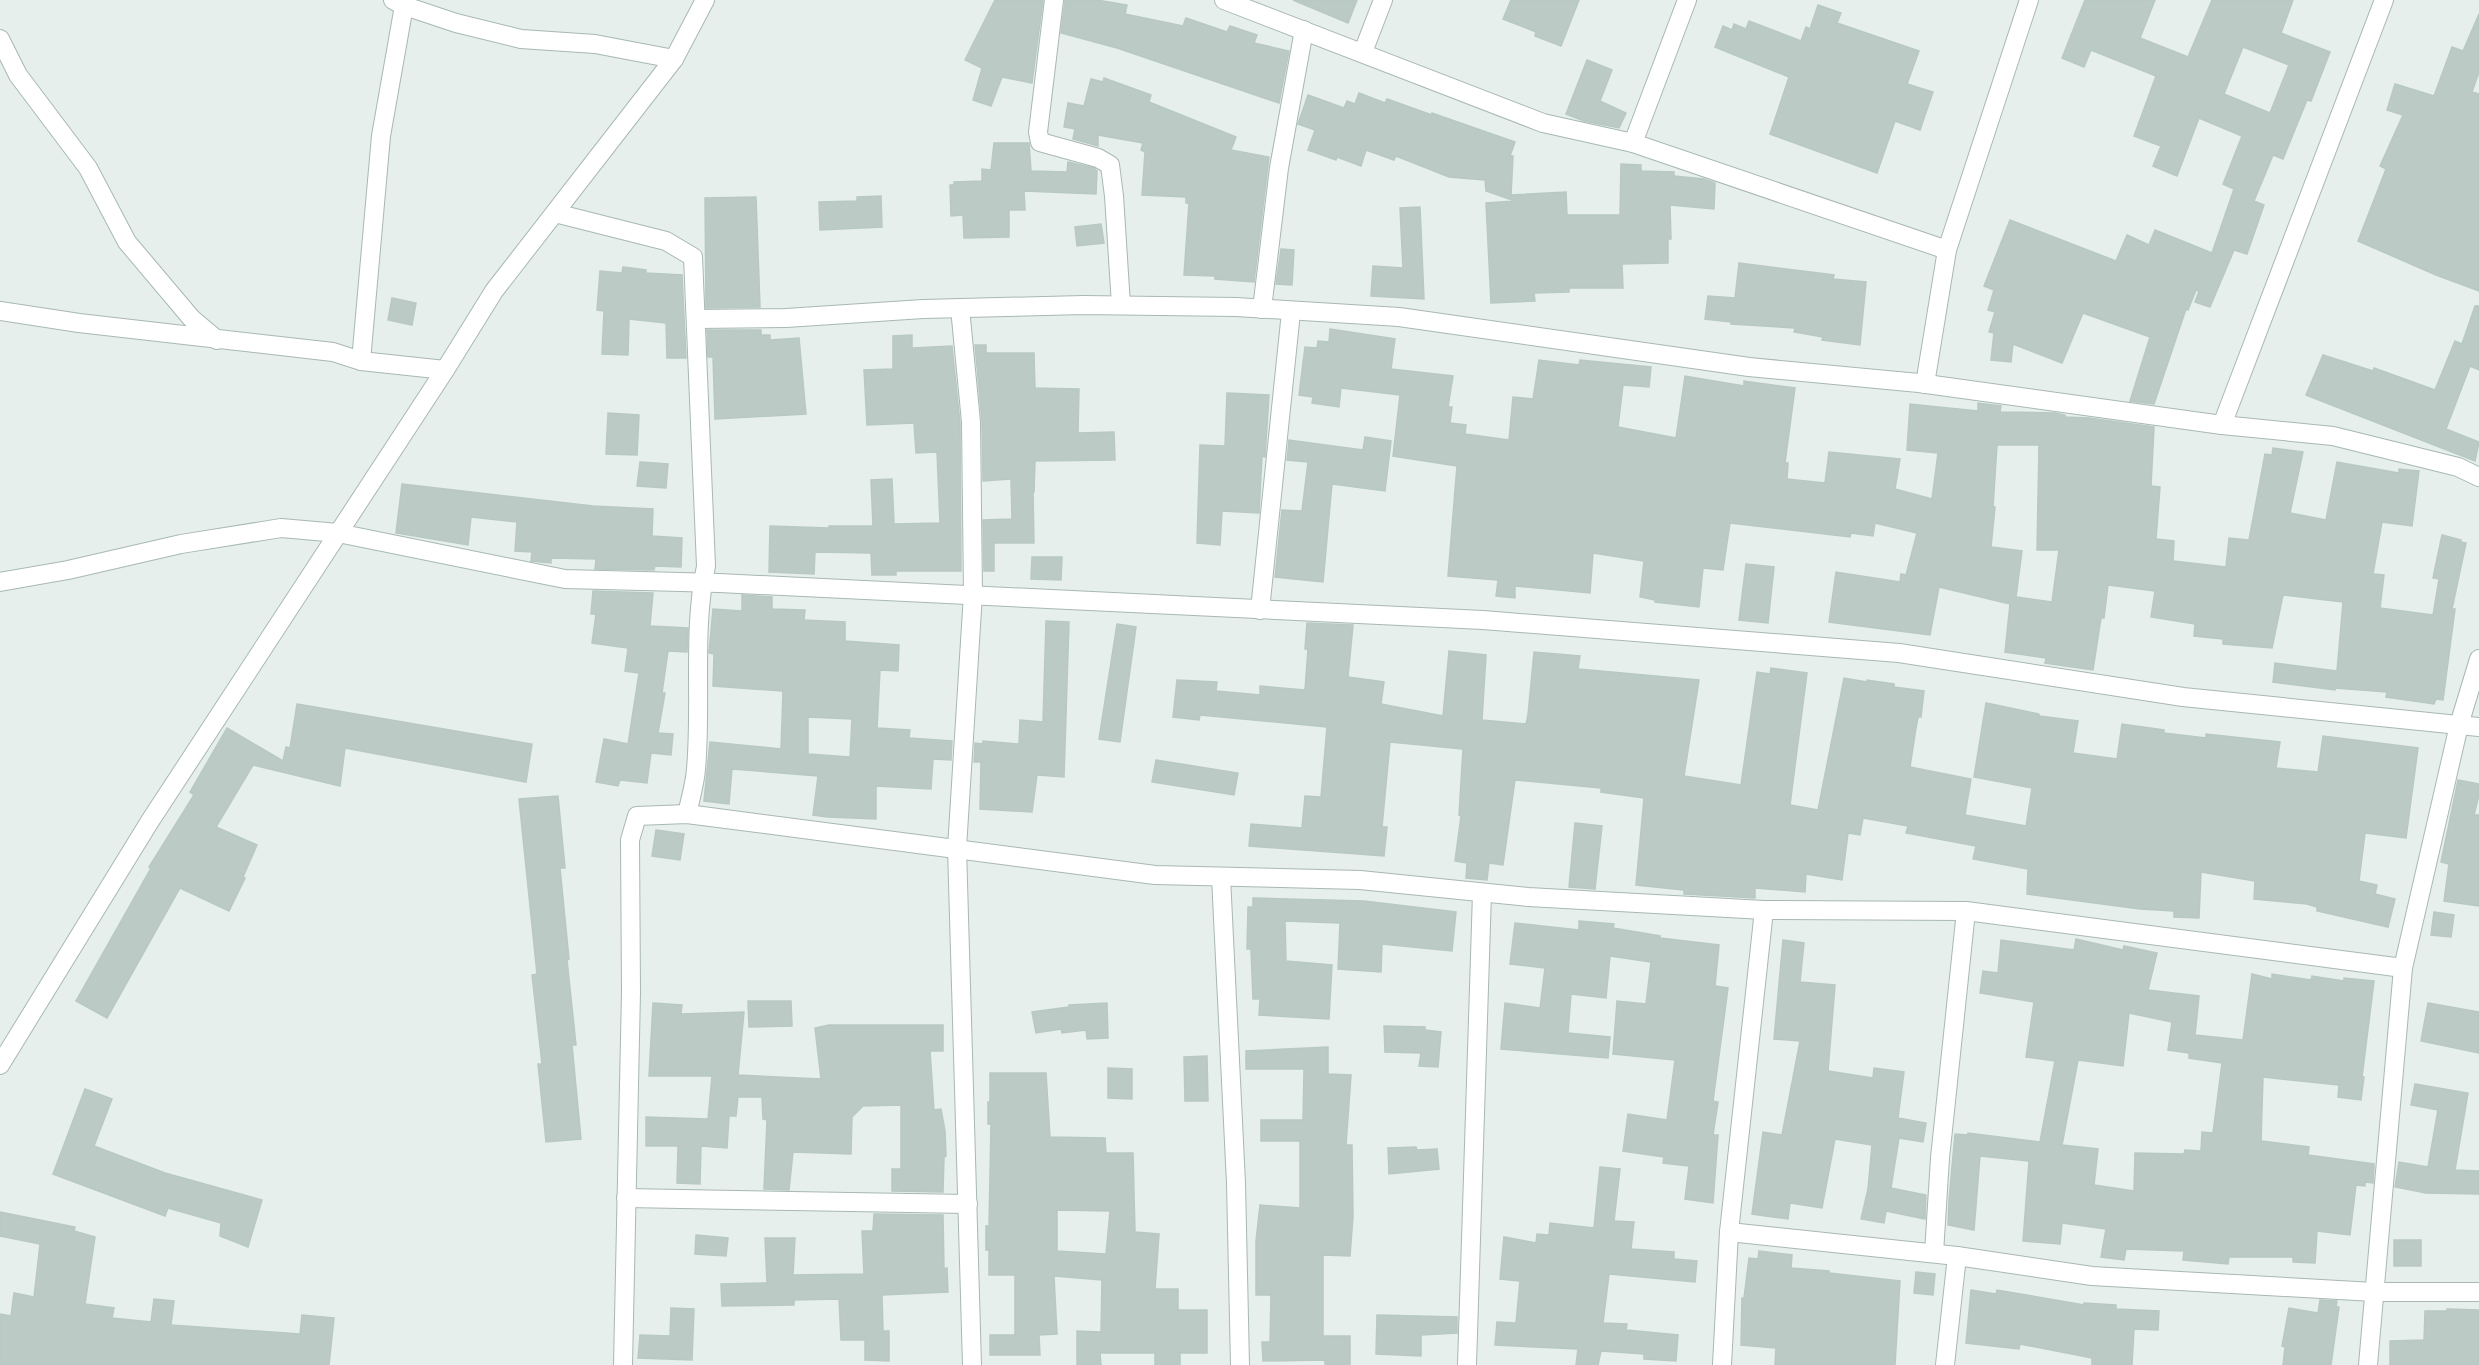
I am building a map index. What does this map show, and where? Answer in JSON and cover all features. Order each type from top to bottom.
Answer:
[{"type":"street","points":[[0,1065],[150,821],[445,370],[494,291],[674,59],[705,0]]},
{"type":"street","points":[[1054,0],[1038,132],[1040,142],[1098,158],[1110,165],[1121,305]]},
{"type":"street","points":[[1224,0],[1543,123],[1634,143],[1947,250]]},
{"type":"street","points":[[1363,52],[1383,0]]},
{"type":"street","points":[[1634,143],[1687,0]]},
{"type":"street","points":[[1925,384],[1947,250],[2029,0]]},
{"type":"street","points":[[2222,425],[2384,0]]},
{"type":"street","points":[[361,361],[381,136],[400,2],[456,23],[521,39],[595,44],[674,59]]},
{"type":"street","points":[[1262,309],[1279,168],[1304,30]]},
{"type":"street","points":[[0,39],[18,75],[88,168],[127,242],[192,319],[217,340]]},
{"type":"street","points":[[555,213],[666,241],[693,257],[706,566],[703,582],[696,771],[687,814]]},
{"type":"street","points":[[696,320],[786,318],[960,308],[1121,305],[1262,309],[1399,317],[1749,367],[1925,384],[2222,425],[2332,436],[2458,468],[2479,477]]},
{"type":"street","points":[[960,308],[971,422],[973,594],[957,848],[972,1365]]},
{"type":"street","points":[[0,311],[217,340],[333,352],[361,361],[445,370]]},
{"type":"street","points":[[1260,610],[1291,312]]},
{"type":"street","points":[[0,582],[68,570],[181,544],[280,528],[338,533],[565,579],[703,582],[973,594],[1483,620],[1899,653],[2183,697],[2479,727]]},
{"type":"street","points":[[2368,1365],[2403,968],[2460,725],[2479,659]]},
{"type":"street","points":[[623,1365],[631,992],[630,840],[638,816],[687,814],[1155,875],[1360,880],[1528,897],[1764,910],[1966,911],[2403,968]]},
{"type":"street","points":[[1221,877],[1236,1183],[1240,1365]]},
{"type":"street","points":[[1467,1365],[1482,892]]},
{"type":"street","points":[[1722,1365],[1729,1232],[1764,910]]},
{"type":"street","points":[[1934,1253],[1940,1158],[1966,911]]},
{"type":"street","points":[[626,1197],[968,1204]]},
{"type":"street","points":[[1729,1232],[1934,1253],[2092,1276],[2374,1292],[2479,1292]]},
{"type":"street","points":[[1945,1365],[1957,1256]]},
{"type":"building","points":[[995,0],[1043,0],[1032,83],[1002,77],[991,106],[973,100],[982,68],[965,60]]},
{"type":"building","points":[[1065,0],[1097,0],[1127,5],[1125,14],[1183,26],[1186,18],[1227,32],[1230,26],[1257,35],[1254,43],[1289,51],[1279,103],[1117,48],[1061,33]]},
{"type":"building","points":[[1293,0],[1357,0],[1348,23]]},
{"type":"building","points":[[1511,0],[1579,0],[1561,46],[1535,36],[1536,32],[1503,19]]},
{"type":"building","points":[[2085,0],[2155,0],[2140,38],[2188,57],[2212,0],[2293,0],[2281,33],[2330,52],[2311,101],[2307,100],[2283,159],[2273,155],[2254,201],[2264,205],[2247,254],[2234,250],[2210,307],[2195,302],[2199,291],[2196,290],[2188,310],[2186,309],[2154,404],[2130,401],[2150,337],[2083,313],[2062,363],[2013,344],[2011,362],[1991,360],[1994,333],[1989,332],[1995,312],[1988,310],[1994,290],[1984,286],[2010,220],[2116,261],[2127,235],[2149,245],[2155,230],[2212,253],[2234,189],[2223,184],[2242,136],[2199,118],[2177,176],[2153,166],[2161,146],[2134,136],[2156,76],[2091,50],[2084,67],[2062,58]],"holes":[[[2243,47],[2289,65],[2270,113],[2224,94]]]},
{"type":"building","points":[[1818,5],[1841,13],[1837,23],[1919,51],[1907,84],[1933,92],[1920,130],[1895,121],[1877,173],[1770,134],[1789,77],[1715,47],[1723,26],[1732,30],[1734,24],[1746,29],[1749,21],[1801,41],[1806,27],[1810,29]]},
{"type":"building","points":[[2479,14],[2479,72],[2472,92],[2479,94],[2479,291],[2358,241],[2386,169],[2380,166],[2403,115],[2387,110],[2395,84],[2434,96],[2452,47],[2463,51]]},
{"type":"building","points":[[1587,60],[1612,70],[1600,101],[1626,113],[1619,128],[1584,121],[1566,114]]},
{"type":"building","points":[[1104,78],[1151,95],[1149,102],[1236,137],[1231,150],[1269,157],[1254,282],[1215,279],[1215,276],[1184,275],[1189,203],[1186,203],[1186,197],[1142,195],[1145,152],[1141,150],[1143,143],[1098,135],[1098,146],[1073,139],[1075,129],[1064,127],[1068,103],[1084,106],[1091,79],[1103,82]]},
{"type":"building","points":[[1359,93],[1385,103],[1387,99],[1432,115],[1432,113],[1515,142],[1510,156],[1513,156],[1511,195],[1566,192],[1567,215],[1620,215],[1621,164],[1641,165],[1641,171],[1674,172],[1674,176],[1704,179],[1715,183],[1714,209],[1670,205],[1671,239],[1668,239],[1668,263],[1622,264],[1623,288],[1569,288],[1569,292],[1534,293],[1535,301],[1491,303],[1486,203],[1515,201],[1486,191],[1485,180],[1449,177],[1396,156],[1394,160],[1366,150],[1361,166],[1308,150],[1315,130],[1298,124],[1308,95],[1344,108],[1347,101],[1355,104]]},
{"type":"building","points":[[994,143],[1029,143],[1031,171],[1067,172],[1068,162],[1094,168],[1097,171],[1096,194],[1024,191],[1025,210],[1009,210],[1009,237],[964,238],[963,215],[951,216],[950,185],[954,185],[954,182],[982,181],[982,169],[991,170]]},
{"type":"building","points":[[881,196],[882,227],[820,230],[819,202],[857,201],[857,197]]},
{"type":"building","points":[[756,197],[760,307],[706,308],[705,198]]},
{"type":"building","points":[[1420,207],[1424,299],[1371,296],[1373,266],[1403,268],[1400,208]]},
{"type":"building","points":[[1101,224],[1104,243],[1077,246],[1075,227]]},
{"type":"building","points":[[1281,249],[1294,250],[1292,285],[1276,284]]},
{"type":"building","points":[[1739,263],[1834,275],[1833,279],[1866,282],[1860,345],[1822,340],[1823,337],[1794,332],[1795,328],[1731,324],[1731,322],[1705,319],[1708,296],[1735,298]]},
{"type":"building","points":[[623,267],[646,270],[646,273],[682,275],[686,358],[667,358],[666,323],[629,319],[628,355],[602,354],[604,311],[597,310],[600,271],[622,273]]},
{"type":"building","points":[[392,298],[416,303],[412,325],[388,320]]},
{"type":"building","points":[[2475,306],[2479,306],[2479,370],[2470,366],[2446,429],[2479,442],[2475,461],[2306,395],[2323,355],[2373,371],[2374,368],[2435,390],[2455,341],[2462,344]]},
{"type":"building","points":[[1330,329],[1395,339],[1391,369],[1453,376],[1448,407],[1452,407],[1450,423],[1466,425],[1465,434],[1509,440],[1513,397],[1533,399],[1539,360],[1579,365],[1580,360],[1651,367],[1649,387],[1623,385],[1618,427],[1676,438],[1685,376],[1744,386],[1744,381],[1795,388],[1785,463],[1788,463],[1787,479],[1825,483],[1829,452],[1900,459],[1895,489],[1932,499],[1938,453],[1907,450],[1910,404],[1978,411],[1978,403],[2001,406],[2000,412],[2055,413],[2065,415],[2065,417],[2154,427],[2151,486],[2160,487],[2156,539],[2174,541],[2173,561],[2226,567],[2229,538],[2249,540],[2265,454],[2272,455],[2273,448],[2303,452],[2290,513],[2326,520],[2337,462],[2399,473],[2399,469],[2419,471],[2412,526],[2382,522],[2373,574],[2384,575],[2380,608],[2433,615],[2439,579],[2433,578],[2442,535],[2466,543],[2452,609],[2455,609],[2443,700],[2436,699],[2434,704],[2386,697],[2387,692],[2335,688],[2335,690],[2273,682],[2275,663],[2337,671],[2343,602],[2283,595],[2272,648],[2223,644],[2223,639],[2194,636],[2195,624],[2151,617],[2155,591],[2108,585],[2093,670],[2045,663],[2046,658],[2005,652],[2010,604],[1939,587],[1930,635],[1829,622],[1836,572],[1900,582],[1901,574],[1906,575],[1917,533],[1875,523],[1873,536],[1851,533],[1850,537],[1730,523],[1723,570],[1703,568],[1699,607],[1655,602],[1655,600],[1640,597],[1644,561],[1593,553],[1590,593],[1515,586],[1515,598],[1496,596],[1498,580],[1448,576],[1457,466],[1393,456],[1400,395],[1341,388],[1339,407],[1312,403],[1313,397],[1299,395],[1305,347],[1317,348],[1318,341],[1329,342]],"holes":[[[1997,445],[2039,445],[2037,550],[2059,550],[2052,602],[2016,597],[2022,551],[1991,547]]]},
{"type":"building","points":[[707,330],[761,330],[761,335],[770,335],[770,340],[799,338],[806,414],[715,419],[713,357],[708,357]]},
{"type":"building","points":[[912,335],[912,348],[952,346],[960,423],[961,571],[896,571],[896,575],[872,575],[871,553],[815,552],[814,574],[769,572],[770,526],[829,528],[829,526],[873,526],[871,480],[892,479],[894,524],[940,523],[937,452],[916,453],[914,423],[867,425],[864,370],[893,369],[893,336]]},
{"type":"building","points":[[975,345],[986,345],[986,353],[1034,353],[1035,388],[1079,389],[1078,433],[1114,432],[1115,460],[1035,461],[1034,543],[994,543],[994,571],[984,571],[983,520],[1012,519],[1011,479],[983,481],[982,421]]},
{"type":"building","points":[[1227,393],[1269,395],[1265,457],[1262,456],[1259,513],[1222,511],[1220,545],[1197,543],[1200,445],[1225,446]]},
{"type":"building","points":[[608,413],[639,415],[637,455],[606,454]]},
{"type":"building","points":[[1365,437],[1391,441],[1385,491],[1332,484],[1323,582],[1275,577],[1282,510],[1302,511],[1308,462],[1287,460],[1289,440],[1363,450]]},
{"type":"building","points":[[640,462],[668,464],[666,488],[637,486]]},
{"type":"building","points":[[402,484],[593,506],[653,509],[652,536],[682,538],[681,567],[655,566],[654,570],[595,569],[596,559],[551,558],[551,563],[531,561],[532,552],[515,551],[517,522],[471,517],[468,545],[396,533]]},
{"type":"building","points":[[1032,557],[1062,557],[1061,580],[1031,579]]},
{"type":"building","points":[[1746,564],[1774,567],[1768,623],[1739,620]]},
{"type":"building","points":[[593,591],[653,593],[650,626],[688,628],[687,652],[668,651],[662,693],[665,693],[658,733],[673,734],[671,755],[651,753],[647,783],[620,780],[618,786],[596,782],[604,739],[628,744],[639,673],[625,671],[628,648],[592,643],[596,614],[591,614]]},
{"type":"building","points":[[742,595],[772,597],[772,609],[805,610],[804,620],[845,622],[845,641],[899,645],[898,671],[880,670],[877,728],[910,730],[909,738],[952,741],[951,760],[933,759],[931,789],[876,786],[876,819],[828,817],[813,815],[818,776],[732,769],[729,804],[704,801],[710,742],[781,749],[783,691],[713,686],[714,654],[709,653],[713,609],[742,611]],"holes":[[[808,717],[852,719],[850,757],[808,754]]]},
{"type":"building","points":[[1046,621],[1069,622],[1064,777],[1037,775],[1032,812],[980,809],[981,762],[974,762],[975,743],[983,744],[983,741],[1019,744],[1020,720],[1043,722]]},
{"type":"building","points":[[1307,623],[1353,625],[1348,677],[1384,682],[1381,704],[1443,716],[1449,651],[1486,655],[1482,720],[1526,724],[1534,652],[1580,656],[1578,669],[1699,680],[1684,776],[1741,785],[1757,672],[1770,674],[1771,668],[1807,673],[1790,805],[1818,810],[1844,678],[1894,684],[1894,687],[1924,691],[1910,767],[1971,779],[1965,815],[2026,826],[2032,788],[1974,777],[1986,703],[2039,714],[2039,716],[2078,721],[2073,753],[2117,759],[2122,724],[2164,730],[2164,733],[2206,738],[2206,734],[2280,742],[2276,768],[2318,772],[2323,736],[2418,748],[2406,838],[2365,833],[2359,881],[2377,885],[2375,894],[2395,899],[2388,927],[2317,911],[2317,907],[2307,904],[2254,899],[2255,881],[2201,872],[2199,918],[2174,917],[2174,911],[2140,909],[2027,894],[2028,869],[1973,859],[1976,846],[1906,833],[1908,826],[1863,818],[1860,835],[1848,833],[1842,880],[1806,874],[1805,892],[1755,888],[1755,898],[1684,894],[1684,890],[1636,885],[1644,798],[1601,792],[1601,788],[1515,780],[1503,865],[1489,863],[1487,880],[1466,878],[1467,863],[1455,861],[1461,816],[1459,815],[1463,749],[1390,742],[1382,827],[1387,827],[1384,856],[1249,846],[1251,824],[1302,828],[1305,796],[1321,797],[1327,727],[1200,715],[1199,720],[1173,717],[1177,680],[1217,682],[1216,691],[1260,695],[1260,686],[1305,690]]},
{"type":"building","points":[[1117,624],[1136,627],[1120,742],[1099,739]]},
{"type":"building","points":[[297,704],[532,744],[526,782],[345,748],[340,786],[253,765],[216,827],[257,845],[243,877],[245,878],[229,911],[180,888],[107,1018],[76,1001],[151,868],[149,867],[194,795],[190,792],[227,728],[283,761],[286,747],[290,748]]},
{"type":"building","points":[[1156,760],[1238,773],[1234,795],[1152,782]]},
{"type":"building","points":[[2458,780],[2479,784],[2474,815],[2479,815],[2479,906],[2444,901],[2449,864],[2441,862]]},
{"type":"building","points":[[558,796],[565,868],[560,868],[576,1045],[572,1045],[581,1139],[546,1142],[538,1064],[542,1064],[532,975],[537,974],[519,799]]},
{"type":"building","points":[[1575,823],[1602,826],[1595,889],[1569,887]]},
{"type":"building","points":[[656,830],[684,834],[680,860],[652,856]]},
{"type":"building","points":[[1253,898],[1364,901],[1456,912],[1452,951],[1382,944],[1381,972],[1338,969],[1340,923],[1285,921],[1286,961],[1332,965],[1329,1019],[1259,1015],[1260,999],[1253,999],[1251,949],[1247,949],[1248,907],[1253,907]]},
{"type":"building","points":[[2434,912],[2454,915],[2451,937],[2431,935]]},
{"type":"building","points":[[1579,921],[1614,924],[1613,928],[1660,936],[1660,938],[1719,945],[1715,986],[1728,988],[1713,1101],[1718,1102],[1713,1135],[1718,1135],[1713,1203],[1685,1199],[1689,1166],[1663,1163],[1664,1157],[1623,1151],[1628,1114],[1667,1120],[1675,1060],[1613,1054],[1617,1001],[1646,1004],[1651,962],[1610,956],[1606,998],[1571,994],[1568,1033],[1610,1037],[1608,1058],[1501,1049],[1505,1003],[1540,1008],[1545,968],[1510,964],[1515,923],[1579,930]]},
{"type":"building","points":[[2076,939],[2123,950],[2124,946],[2157,953],[2148,990],[2199,996],[2195,1035],[2243,1040],[2252,974],[2272,979],[2272,974],[2311,980],[2312,976],[2344,981],[2344,978],[2374,981],[2361,1100],[2338,1097],[2339,1085],[2263,1077],[2261,1141],[2309,1147],[2308,1155],[2374,1164],[2373,1183],[2365,1182],[2365,1186],[2356,1185],[2350,1235],[2317,1231],[2315,1263],[2293,1262],[2293,1257],[2229,1257],[2228,1264],[2183,1260],[2184,1251],[2126,1249],[2124,1260],[2101,1257],[2106,1229],[2062,1223],[2060,1244],[2023,1241],[2029,1161],[1980,1156],[1974,1230],[1948,1225],[1955,1134],[1968,1135],[1968,1133],[2040,1142],[2055,1061],[2026,1057],[2034,1002],[1980,993],[1983,971],[1998,973],[2001,940],[2074,950]],"holes":[[[2129,1013],[2172,1022],[2168,1050],[2189,1053],[2189,1058],[2222,1063],[2213,1133],[2202,1132],[2201,1151],[2185,1150],[2184,1154],[2135,1153],[2134,1191],[2094,1185],[2098,1149],[2062,1145],[2078,1060],[2123,1066]]]},
{"type":"building","points":[[1783,940],[1804,943],[1800,982],[1835,985],[1828,1071],[1873,1078],[1874,1068],[1904,1072],[1898,1118],[1926,1123],[1923,1142],[1899,1138],[1891,1188],[1926,1195],[1925,1219],[1886,1211],[1884,1223],[1861,1219],[1868,1189],[1872,1145],[1835,1139],[1822,1208],[1790,1203],[1788,1219],[1752,1214],[1763,1132],[1782,1135],[1800,1041],[1774,1039]]},
{"type":"building","points":[[748,1001],[791,1001],[792,1026],[749,1027]]},
{"type":"building","points":[[653,1003],[682,1005],[681,1014],[744,1012],[738,1075],[821,1079],[815,1028],[829,1025],[943,1025],[943,1051],[930,1051],[934,1110],[941,1109],[945,1131],[946,1156],[944,1157],[943,1192],[892,1191],[892,1169],[901,1169],[901,1105],[863,1106],[852,1117],[851,1154],[793,1152],[789,1190],[764,1189],[767,1120],[763,1119],[762,1097],[738,1097],[736,1116],[729,1116],[727,1148],[701,1146],[700,1184],[677,1183],[678,1146],[646,1146],[646,1117],[708,1119],[712,1076],[649,1076]]},
{"type":"building","points":[[1107,1003],[1108,1038],[1087,1039],[1086,1030],[1062,1033],[1061,1029],[1036,1033],[1032,1012],[1069,1007],[1069,1005]]},
{"type":"building","points":[[2428,1003],[2479,1012],[2479,1053],[2421,1041]]},
{"type":"building","points":[[1384,1026],[1425,1027],[1425,1030],[1441,1032],[1438,1067],[1419,1066],[1421,1053],[1385,1052]]},
{"type":"building","points":[[1328,1047],[1328,1074],[1351,1075],[1346,1145],[1352,1145],[1353,1216],[1350,1256],[1323,1255],[1323,1336],[1350,1336],[1350,1365],[1325,1365],[1325,1360],[1263,1361],[1262,1342],[1270,1342],[1271,1295],[1256,1295],[1256,1241],[1260,1205],[1300,1208],[1300,1141],[1261,1141],[1261,1120],[1303,1120],[1304,1069],[1246,1069],[1246,1051]]},
{"type":"building","points":[[1207,1056],[1208,1101],[1185,1101],[1184,1057]]},
{"type":"building","points":[[1108,1068],[1132,1069],[1132,1099],[1108,1098]]},
{"type":"building","points":[[990,1073],[1046,1073],[1050,1137],[1105,1138],[1106,1153],[1133,1153],[1135,1232],[1159,1234],[1155,1289],[1178,1289],[1178,1310],[1207,1310],[1207,1353],[1180,1353],[1180,1365],[1155,1365],[1155,1353],[1100,1353],[1101,1365],[1077,1365],[1077,1331],[1101,1332],[1102,1280],[1054,1276],[1057,1334],[1039,1335],[1040,1355],[990,1355],[990,1335],[1015,1335],[1015,1275],[989,1275],[986,1226],[989,1226],[991,1124],[988,1124],[988,1102],[990,1102]],"holes":[[[1057,1210],[1110,1211],[1106,1254],[1057,1251]]]},
{"type":"building","points":[[2415,1084],[2468,1093],[2455,1170],[2479,1171],[2479,1194],[2426,1193],[2395,1187],[2399,1162],[2428,1167],[2438,1110],[2411,1105]]},
{"type":"building","points":[[85,1089],[112,1099],[94,1146],[165,1173],[262,1200],[248,1247],[220,1236],[221,1223],[168,1208],[165,1216],[53,1174]]},
{"type":"building","points":[[1416,1147],[1417,1150],[1437,1149],[1439,1169],[1389,1174],[1388,1148]]},
{"type":"building","points":[[1600,1167],[1620,1169],[1614,1221],[1634,1222],[1631,1249],[1674,1252],[1674,1259],[1697,1261],[1695,1282],[1609,1274],[1603,1323],[1627,1324],[1626,1330],[1678,1335],[1676,1361],[1644,1359],[1644,1354],[1601,1351],[1598,1365],[1576,1365],[1578,1349],[1495,1345],[1497,1322],[1516,1323],[1520,1281],[1500,1279],[1504,1237],[1536,1243],[1537,1234],[1549,1235],[1550,1223],[1594,1228]]},
{"type":"building","points":[[0,1212],[75,1227],[74,1231],[95,1237],[85,1304],[114,1308],[112,1318],[151,1322],[154,1299],[174,1301],[171,1325],[300,1334],[302,1315],[334,1318],[329,1365],[0,1365],[0,1314],[11,1316],[14,1293],[34,1297],[40,1244],[0,1236]]},
{"type":"building","points":[[874,1214],[943,1215],[944,1269],[947,1268],[948,1292],[882,1295],[883,1331],[889,1331],[889,1361],[865,1360],[865,1340],[841,1340],[839,1299],[794,1300],[794,1305],[722,1306],[721,1284],[767,1283],[765,1238],[795,1238],[793,1275],[864,1274],[862,1231],[873,1231]]},
{"type":"building","points":[[696,1235],[728,1238],[726,1256],[695,1254]]},
{"type":"building","points":[[2394,1240],[2421,1240],[2421,1266],[2394,1266]]},
{"type":"building","points":[[1759,1251],[1792,1255],[1791,1268],[1900,1281],[1895,1365],[1775,1365],[1776,1348],[1741,1345],[1742,1298],[1744,1298],[1749,1258],[1758,1259]]},
{"type":"building","points":[[1916,1272],[1935,1274],[1933,1295],[1914,1293]]},
{"type":"building","points":[[1971,1290],[1996,1294],[1997,1290],[2084,1305],[2084,1303],[2116,1305],[2116,1309],[2159,1311],[2158,1330],[2134,1329],[2132,1365],[2092,1365],[2092,1358],[2020,1344],[2019,1349],[1966,1343]]},
{"type":"building","points":[[2320,1300],[2337,1301],[2336,1307],[2339,1307],[2331,1365],[2283,1365],[2285,1347],[2282,1346],[2289,1308],[2318,1313]]},
{"type":"building","points":[[671,1308],[694,1309],[692,1360],[638,1358],[640,1335],[670,1336]]},
{"type":"building","points":[[2447,1309],[2479,1310],[2479,1365],[2390,1365],[2390,1341],[2424,1340],[2425,1311],[2447,1311]]},
{"type":"building","points":[[1377,1315],[1457,1317],[1457,1333],[1421,1335],[1421,1356],[1376,1354]]}]
